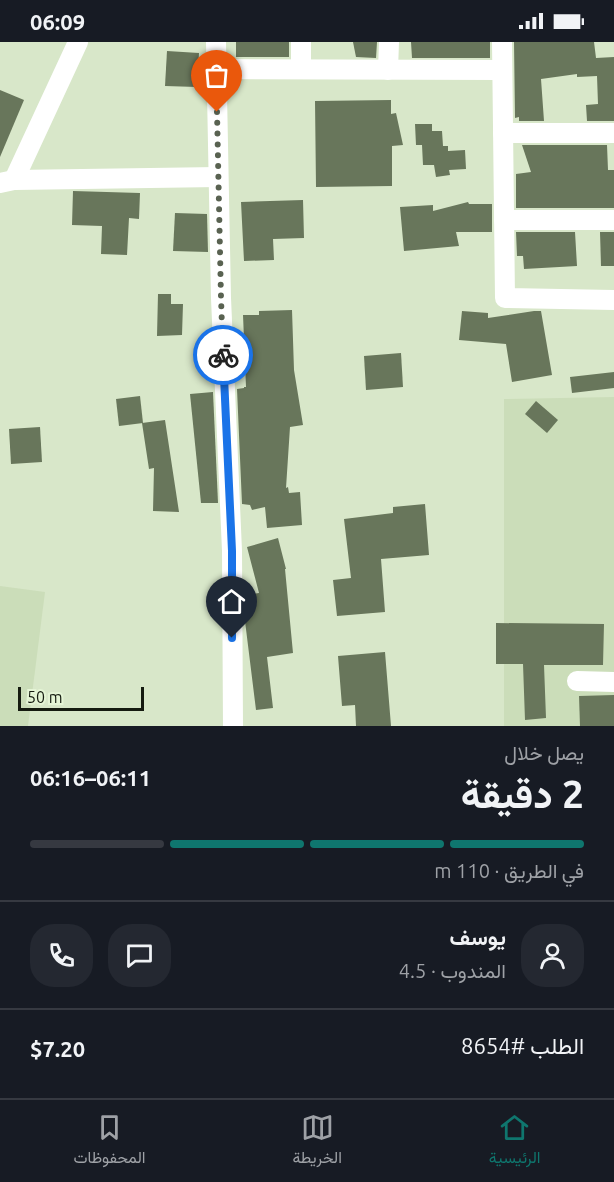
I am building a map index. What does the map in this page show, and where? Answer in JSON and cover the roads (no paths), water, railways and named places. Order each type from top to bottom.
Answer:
[{"type":"street","points":[[78,42],[7,182],[218,177]]},
{"type":"street","points":[[216,42],[221,298],[232,551],[233,726]]},
{"type":"street","points":[[301,42],[301,69]]},
{"type":"street","points":[[388,70],[389,42]]},
{"type":"street","points":[[501,42],[505,298],[614,300]]},
{"type":"street","points":[[216,69],[502,70]]},
{"type":"street","points":[[503,133],[614,133]]},
{"type":"street","points":[[504,220],[614,220]]},
{"type":"street","points":[[577,681],[614,682]]}]
